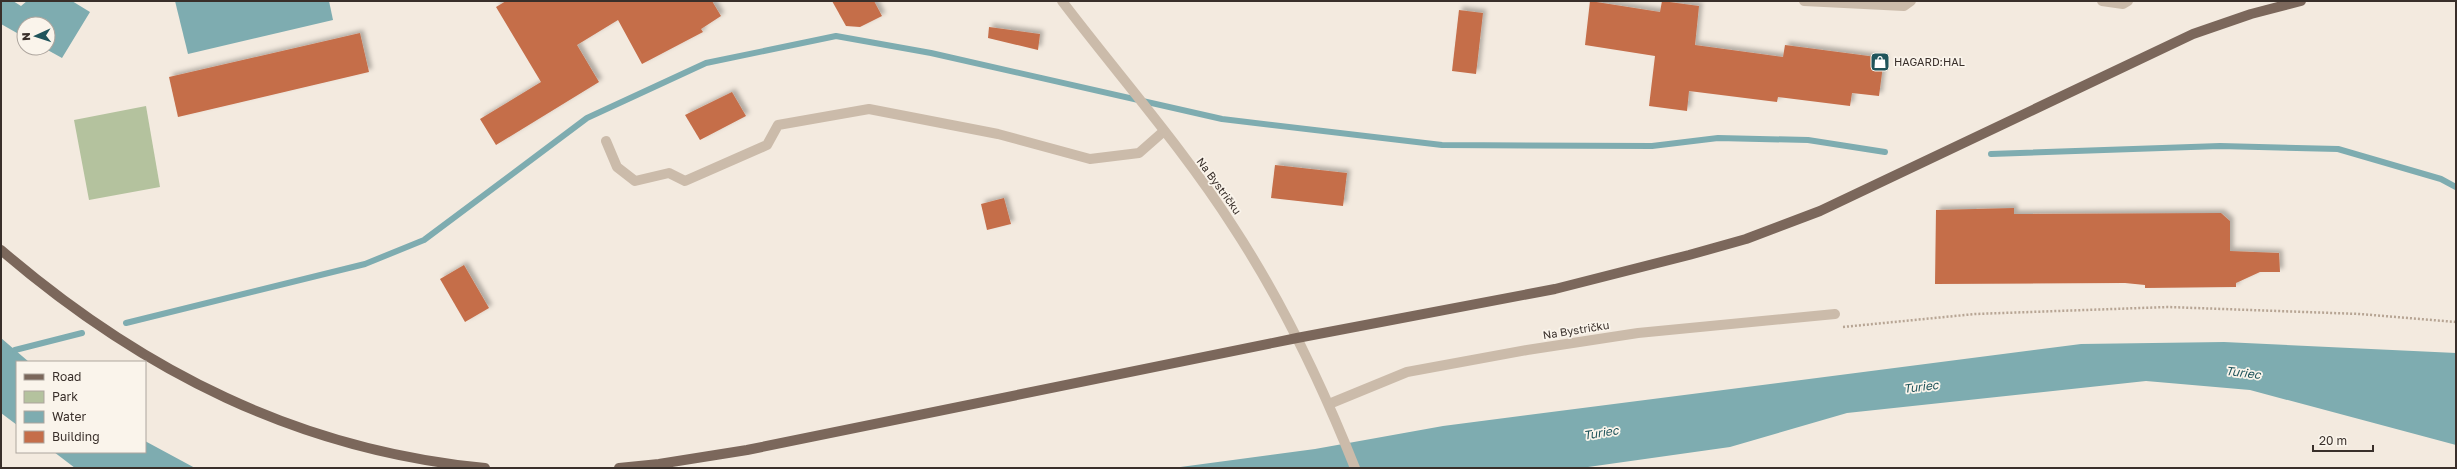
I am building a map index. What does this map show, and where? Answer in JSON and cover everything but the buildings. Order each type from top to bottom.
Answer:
[{"type":"main road","points":[[619,468],[659,464],[746,450],[1297,338],[1555,289],[1632,271],[1746,238],[1820,211],[1879,185],[2193,34],[2251,14],[2302,1]]},
{"type":"main road","points":[[1,250],[62,300],[147,357],[193,384],[258,412],[318,434],[381,452],[485,468]]},
{"type":"street","name":"Na Bystričku","points":[[1062,1],[1163,129],[1234,227],[1297,338],[1329,404],[1356,468]]},
{"type":"street","points":[[1804,1],[1904,6],[1911,1]]},
{"type":"street","points":[[2102,1],[2123,4],[2128,1]]},
{"type":"street","points":[[606,141],[618,167],[636,181],[669,173],[685,181],[767,145],[778,125],[869,109],[998,134],[1090,159],[1139,153],[1163,129]]},
{"type":"street","name":"Na Bystričku","points":[[1329,404],[1407,372],[1512,352],[1638,333],[1830,314]]},
{"type":"path","points":[[1830,314],[1831,328],[1975,314],[2168,307],[2360,314],[2456,322]]},
{"type":"green space","points":[[146,106],[160,187],[89,200],[74,120]]},
{"type":"water","points":[[1,1],[13,1],[21,6],[27,1],[72,1],[90,12],[62,58],[56,55],[56,16],[16,16],[16,32],[1,24]]},
{"type":"water","points":[[175,1],[329,1],[333,20],[188,54]]},
{"type":"water","points":[[1,338],[28,361],[16,361],[16,424],[1,413]]},
{"type":"water","name":"Turiec","points":[[2224,342],[2456,353],[2456,445],[2250,390],[2146,381],[1847,413],[1730,447],[1581,468],[1173,468],[1315,449],[1443,426],[2081,344]]},
{"type":"water","points":[[146,442],[195,468],[75,468],[55,453],[146,453]]},
{"type":"waterway","points":[[126,323],[365,264],[424,240],[587,118],[706,63],[836,36],[931,53],[1222,119],[1442,145],[1652,146],[1718,138],[1808,140],[1885,152]]},
{"type":"waterway","points":[[1991,154],[2220,146],[2338,149],[2441,179],[2456,187]]},
{"type":"waterway","points":[[15,350],[82,333]]},
{"type":"place","name":"HAGARD:HAL","points":[[1880,62]]}]
